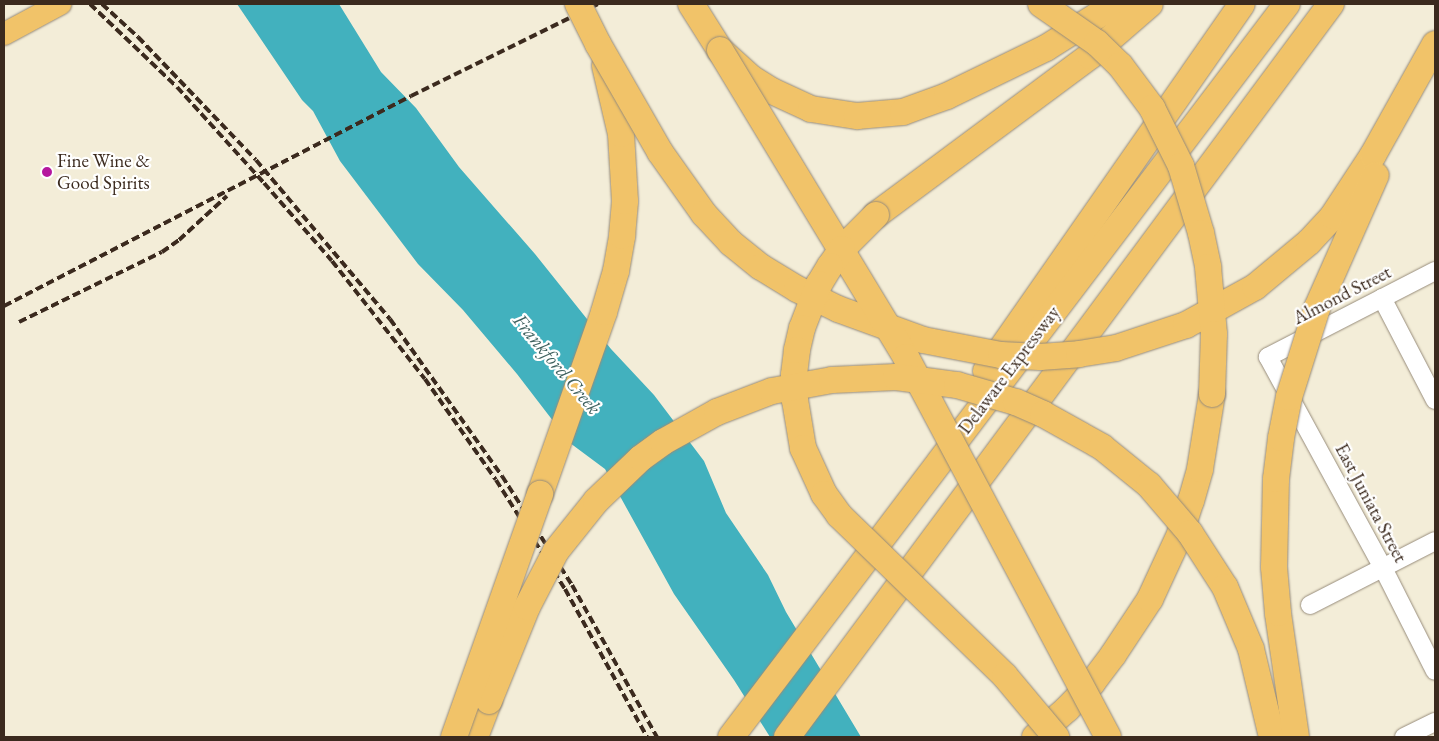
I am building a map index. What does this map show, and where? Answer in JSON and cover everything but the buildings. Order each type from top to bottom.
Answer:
[{"type":"highway","points":[[578,4],[598,44],[680,184],[731,243],[761,267],[797,289],[838,309],[923,340],[992,354],[1040,357],[1079,354],[1116,348],[1152,338],[1186,325],[1254,287],[1309,242],[1333,216],[1373,155],[1435,45]]},
{"type":"highway","points":[[691,4],[906,357],[1108,737]]},
{"type":"highway","points":[[1035,737],[1068,709],[1113,655],[1150,599],[1180,534],[1200,469],[1212,394],[1214,334],[1208,267],[1197,216],[1181,166],[1152,108],[1120,65],[1091,39],[1041,4]]},
{"type":"highway","points":[[720,50],[751,78],[792,101],[833,114],[857,116],[896,113],[924,105],[1046,48],[1116,4]]},
{"type":"highway","points":[[1056,737],[1005,676],[838,514],[824,494],[803,448],[798,423],[794,383],[797,350],[802,328],[819,284],[842,249],[876,214],[1090,56],[1150,4]]},
{"type":"highway","points":[[813,626],[1015,329],[1242,4]]},
{"type":"highway","name":"Delaware Expressway","points":[[737,729],[813,626],[1287,4]]},
{"type":"highway","points":[[787,737],[1331,4]]},
{"type":"highway","points":[[454,737],[601,321],[616,271],[625,202],[624,168],[615,102],[598,44]]},
{"type":"highway","points":[[1296,737],[1278,613],[1274,567],[1276,480],[1281,438],[1297,369],[1317,308],[1435,45]]},
{"type":"highway","points":[[476,737],[512,641],[540,579],[556,551],[596,500],[641,458],[663,442],[717,412],[772,391],[832,380],[896,377],[957,385],[1008,400],[1043,414],[1102,447],[1149,485],[1190,533],[1225,587],[1251,649],[1272,737]]},
{"type":"main road","points":[[4,34],[60,4]]},
{"type":"street","name":"Almond Street","points":[[1268,357],[1435,271]]},
{"type":"street","points":[[1382,298],[1435,400]]},
{"type":"street","name":"East Juniata Street","points":[[1268,357],[1383,568],[1435,671]]},
{"type":"street","points":[[1310,605],[1435,541]]},
{"type":"street","points":[[1404,737],[1435,722]]},
{"type":"water","name":"Frankford Creek","points":[[237,4],[339,4],[381,72],[416,108],[459,167],[535,254],[611,349],[654,395],[704,461],[726,513],[768,575],[786,612],[861,737],[770,737],[734,680],[674,594],[605,469],[570,443],[517,374],[463,310],[418,264],[340,161],[313,111],[302,100]]},
{"type":"railway","points":[[90,4],[177,87],[264,183],[332,261],[425,379],[496,480],[565,589],[647,737]]},
{"type":"railway","points":[[102,4],[138,37],[256,160],[390,319],[502,476],[572,585],[657,737]]},
{"type":"railway","points":[[4,306],[411,96],[598,4]]},
{"type":"railway","points":[[19,322],[162,252],[179,240],[227,196]]},
{"type":"place","name":"Fine Wine & Good Spirits","points":[[47,172]]}]
